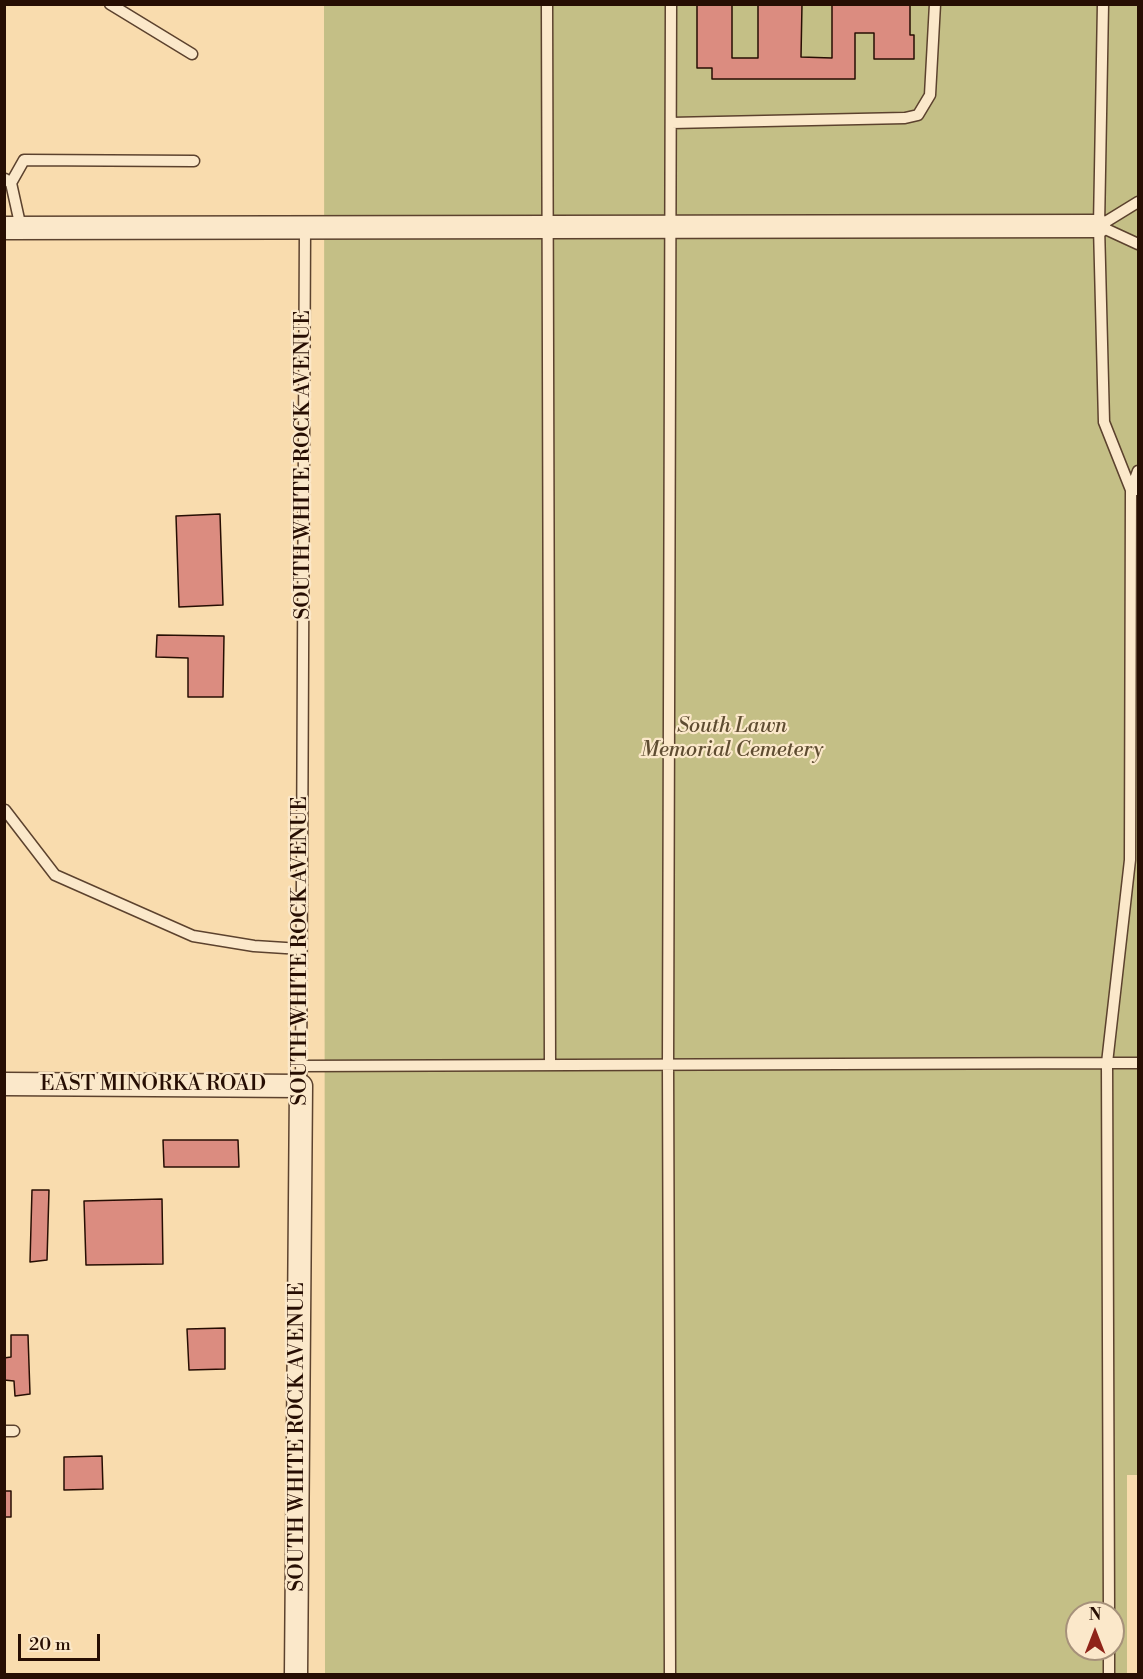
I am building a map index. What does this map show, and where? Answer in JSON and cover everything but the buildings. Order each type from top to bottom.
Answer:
[{"type":"street","points":[[13,228],[1099,226]]},
{"type":"street","name":"EAST MINORKA ROAD","points":[[4,1084],[301,1076]]},
{"type":"street","name":"SOUTH WHITE ROCK AVENUE","points":[[297,1674],[301,1076]]},
{"type":"lane","points":[[110,4],[192,54]]},
{"type":"lane","points":[[547,4],[550,1065]]},
{"type":"lane","points":[[670,1674],[668,1064],[671,4]]},
{"type":"lane","points":[[671,123],[905,118],[918,114],[930,95],[934,4]]},
{"type":"lane","points":[[1103,4],[1099,226],[1104,422],[1135,490]]},
{"type":"lane","points":[[13,228],[8,181],[24,160],[194,161]]},
{"type":"lane","points":[[1099,226],[1138,202]]},
{"type":"lane","points":[[1099,226],[1138,244]]},
{"type":"lane","name":"SOUTH WHITE ROCK AVENUE","points":[[301,1076],[305,228]]},
{"type":"lane","points":[[1108,1601],[1107,1063],[1130,860],[1135,490],[1138,471]]},
{"type":"lane","points":[[5,810],[55,875],[193,936],[254,946],[301,949]]},
{"type":"lane","points":[[1130,860],[1138,852]]},
{"type":"lane","points":[[301,1076],[550,1065],[1138,1063]]},
{"type":"green space","name":"South Lawn Memorial Cemetery","points":[[324,5],[1138,5],[1138,1475],[1127,1475],[1127,1674],[325,1674]]}]
